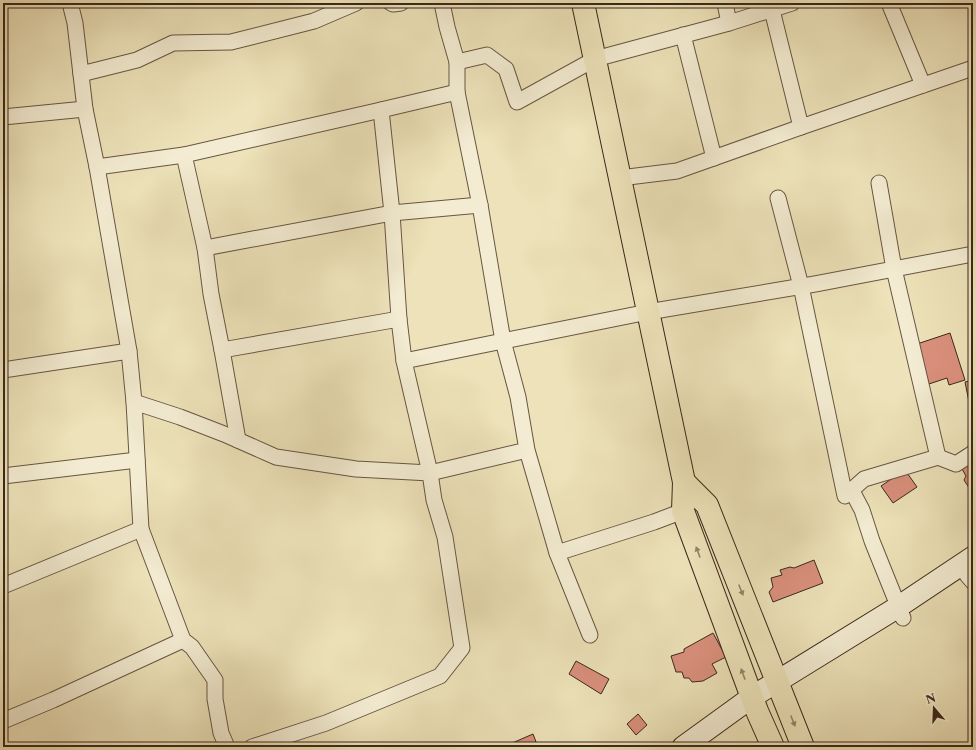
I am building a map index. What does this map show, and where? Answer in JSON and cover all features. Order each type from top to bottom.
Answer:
[{"type":"main road","points":[[583,3],[684,482],[683,512],[754,704],[773,747]]},
{"type":"main road","points":[[684,482],[707,505],[803,747]]},
{"type":"street","points":[[70,3],[75,24],[85,109],[129,351],[134,402],[141,529],[183,640],[192,647],[215,680],[215,699],[221,733],[227,747]]},
{"type":"street","points":[[81,74],[137,60],[173,43],[231,42],[314,21],[356,3]]},
{"type":"street","points":[[391,3],[401,3]]},
{"type":"street","points":[[442,3],[457,62],[457,92],[480,205],[503,341],[518,397],[527,450],[557,553],[590,635]]},
{"type":"street","points":[[725,3],[730,23]]},
{"type":"street","points":[[457,62],[487,55],[506,69],[517,102],[595,59],[730,23],[792,3]]},
{"type":"street","points":[[890,3],[923,85]]},
{"type":"street","points":[[772,10],[801,126]]},
{"type":"street","points":[[682,35],[714,158]]},
{"type":"street","points":[[620,178],[678,171],[801,126],[973,68]]},
{"type":"street","points":[[96,167],[184,155],[457,92]]},
{"type":"street","points":[[3,117],[85,109]]},
{"type":"street","points":[[252,747],[326,722],[440,676],[462,648],[445,537],[434,500],[430,473],[404,361],[399,319],[392,213],[381,110]]},
{"type":"street","points":[[184,155],[205,248],[211,294],[238,440]]},
{"type":"street","points":[[879,183],[894,269],[938,457]]},
{"type":"street","points":[[778,198],[801,286],[845,496],[864,479],[938,457],[956,464],[973,453]]},
{"type":"street","points":[[205,248],[392,213],[480,205]]},
{"type":"street","points":[[404,361],[648,312],[801,286],[973,254]]},
{"type":"street","points":[[222,350],[399,319]]},
{"type":"street","points":[[3,370],[129,351]]},
{"type":"street","points":[[134,402],[180,417],[276,456],[356,469],[430,473],[527,450]]},
{"type":"street","points":[[3,476],[137,460]]},
{"type":"street","points":[[852,491],[862,510],[901,613]]},
{"type":"street","points":[[557,553],[683,512]]},
{"type":"street","points":[[3,586],[141,529]]},
{"type":"street","points":[[683,747],[972,571]]},
{"type":"street","points":[[3,721],[54,700],[183,640]]},
{"type":"street","points":[[705,747],[754,704]]},
{"type":"building","points":[[637,3],[653,3],[638,7]]},
{"type":"building","points":[[950,333],[965,380],[949,385],[947,378],[929,384],[917,344]]},
{"type":"building","points":[[973,380],[973,411],[971,412],[965,382]]},
{"type":"building","points":[[973,459],[973,494],[964,480],[966,476],[962,469]]},
{"type":"building","points":[[905,470],[917,487],[893,503],[881,486]]},
{"type":"building","points":[[814,560],[823,583],[773,602],[769,592],[773,587],[771,578],[782,575],[780,570],[790,567],[794,568]]},
{"type":"building","points":[[713,633],[726,657],[712,664],[717,673],[703,681],[692,682],[689,678],[684,678],[682,672],[676,672],[671,656],[684,652],[684,649]]},
{"type":"building","points":[[576,661],[609,679],[601,694],[569,674]]},
{"type":"building","points":[[638,714],[647,725],[636,735],[627,724]]},
{"type":"building","points":[[533,734],[538,747],[503,747]]}]
